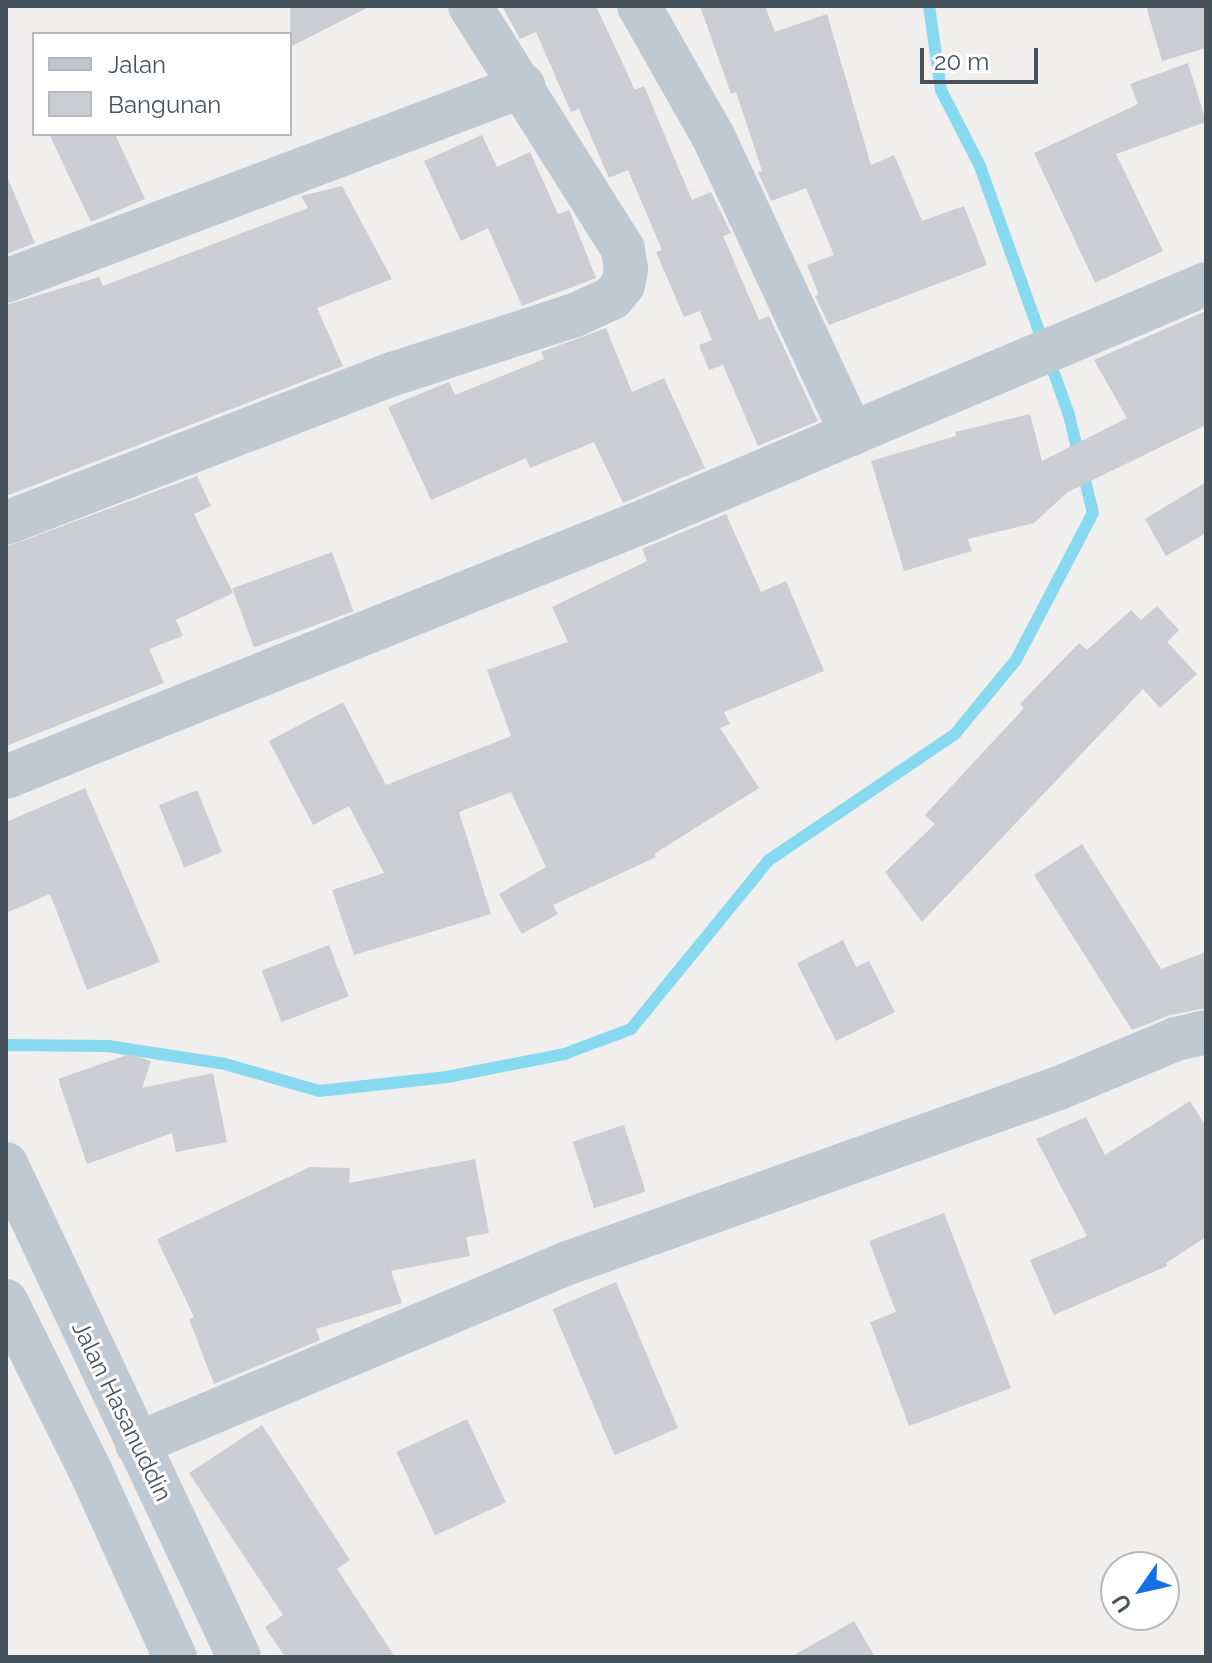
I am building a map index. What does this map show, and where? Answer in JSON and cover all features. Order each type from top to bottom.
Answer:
[{"type":"street","points":[[6,523],[393,374],[575,315],[612,298],[623,285],[626,269],[623,249],[470,6]]},
{"type":"street","points":[[639,6],[713,136],[852,434]]},
{"type":"street","points":[[6,281],[523,86]]},
{"type":"street","points":[[6,777],[647,520],[1082,339],[1206,284]]},
{"type":"street","points":[[137,1444],[568,1263],[1059,1088],[1176,1039],[1206,1032]]},
{"type":"street","name":"Jalan Hasanuddin","points":[[6,1164],[239,1657]]},
{"type":"street","points":[[6,1301],[91,1472],[175,1657]]},
{"type":"building","points":[[290,6],[371,6],[292,46]]},
{"type":"building","points":[[502,6],[596,6],[635,90],[644,86],[692,200],[711,192],[731,233],[723,236],[759,320],[769,316],[818,421],[758,446],[723,365],[709,370],[699,345],[712,340],[700,311],[684,317],[656,252],[662,250],[628,170],[609,178],[579,109],[571,112],[536,32],[520,39]]},
{"type":"building","points":[[700,6],[765,6],[775,32],[827,14],[871,165],[894,155],[922,221],[964,206],[987,265],[829,325],[815,296],[819,295],[807,265],[834,255],[806,188],[771,201],[758,172],[762,171],[736,92],[731,94]]},
{"type":"building","points":[[1146,6],[1206,6],[1206,48],[1162,61]]},
{"type":"building","points":[[1188,63],[1206,122],[1116,154],[1163,251],[1095,283],[1034,153],[1138,104],[1130,84]]},
{"type":"building","points":[[482,135],[497,167],[530,152],[558,214],[569,210],[596,278],[522,306],[488,228],[461,241],[424,161]]},
{"type":"building","points":[[50,136],[116,136],[145,199],[91,222]]},
{"type":"building","points":[[6,174],[35,243],[6,254]]},
{"type":"building","points":[[342,186],[392,279],[317,308],[343,366],[6,496],[6,305],[99,277],[103,286],[308,208],[301,196]]},
{"type":"building","points":[[1206,311],[1206,425],[1068,492],[1034,523],[968,539],[972,551],[904,571],[871,461],[956,436],[955,432],[1030,414],[1042,461],[1127,418],[1094,360]]},
{"type":"building","points":[[606,328],[632,392],[664,378],[705,468],[623,503],[594,442],[530,468],[526,458],[431,500],[388,407],[449,382],[455,395],[544,359],[541,352]]},
{"type":"building","points":[[197,476],[211,506],[194,514],[233,593],[176,620],[183,636],[149,649],[164,683],[6,746],[6,547]]},
{"type":"building","points":[[1206,482],[1206,533],[1166,556],[1145,519]]},
{"type":"building","points":[[726,514],[761,592],[786,581],[824,671],[724,712],[730,724],[720,728],[759,788],[654,854],[656,857],[553,905],[558,914],[522,934],[499,894],[546,867],[511,792],[459,812],[491,914],[354,955],[332,890],[384,873],[349,806],[313,825],[269,741],[343,702],[386,785],[511,736],[487,670],[568,642],[552,607],[647,561],[642,549]]},
{"type":"building","points":[[332,552],[354,611],[254,647],[232,588]]},
{"type":"building","points":[[1157,606],[1179,630],[1167,642],[1197,674],[1160,708],[1143,689],[922,922],[885,872],[935,824],[925,815],[1024,708],[1020,704],[1079,643],[1087,650],[1131,610],[1141,620]]},
{"type":"building","points":[[85,788],[160,962],[87,990],[50,894],[6,913],[6,822]]},
{"type":"building","points":[[197,790],[222,852],[184,867],[159,805]]},
{"type":"building","points":[[1082,844],[1161,969],[1206,952],[1206,1008],[1170,1015],[1132,1030],[1034,875]]},
{"type":"building","points":[[843,940],[856,967],[869,961],[895,1012],[836,1041],[797,963]]},
{"type":"building","points":[[329,945],[349,996],[281,1022],[262,971]]},
{"type":"building","points":[[130,1054],[151,1061],[142,1088],[213,1073],[227,1142],[176,1152],[172,1133],[87,1164],[58,1079]]},
{"type":"building","points":[[1190,1101],[1206,1127],[1206,1237],[1166,1263],[1167,1266],[1054,1315],[1030,1260],[1087,1236],[1036,1139],[1086,1117],[1105,1155]]},
{"type":"building","points":[[624,1125],[646,1192],[594,1208],[573,1142]]},
{"type":"building","points":[[475,1159],[489,1233],[466,1237],[470,1256],[391,1271],[402,1303],[316,1329],[320,1340],[214,1384],[189,1319],[194,1317],[157,1239],[310,1167],[350,1168],[349,1183]]},
{"type":"building","points":[[944,1213],[1011,1388],[909,1426],[870,1322],[896,1312],[869,1241]]},
{"type":"building","points":[[616,1282],[678,1428],[615,1455],[552,1309]]},
{"type":"building","points":[[467,1419],[506,1502],[435,1535],[396,1452]]},
{"type":"building","points":[[262,1425],[350,1560],[337,1569],[395,1657],[285,1657],[265,1627],[283,1615],[189,1473]]},
{"type":"building","points":[[854,1621],[875,1657],[791,1657]]},
{"type":"waterway","points":[[6,1045],[108,1046],[225,1064],[319,1091],[447,1077],[564,1054],[631,1029],[769,860],[955,734],[1016,660],[1093,513],[1069,415],[980,166],[941,90],[929,6]]}]
